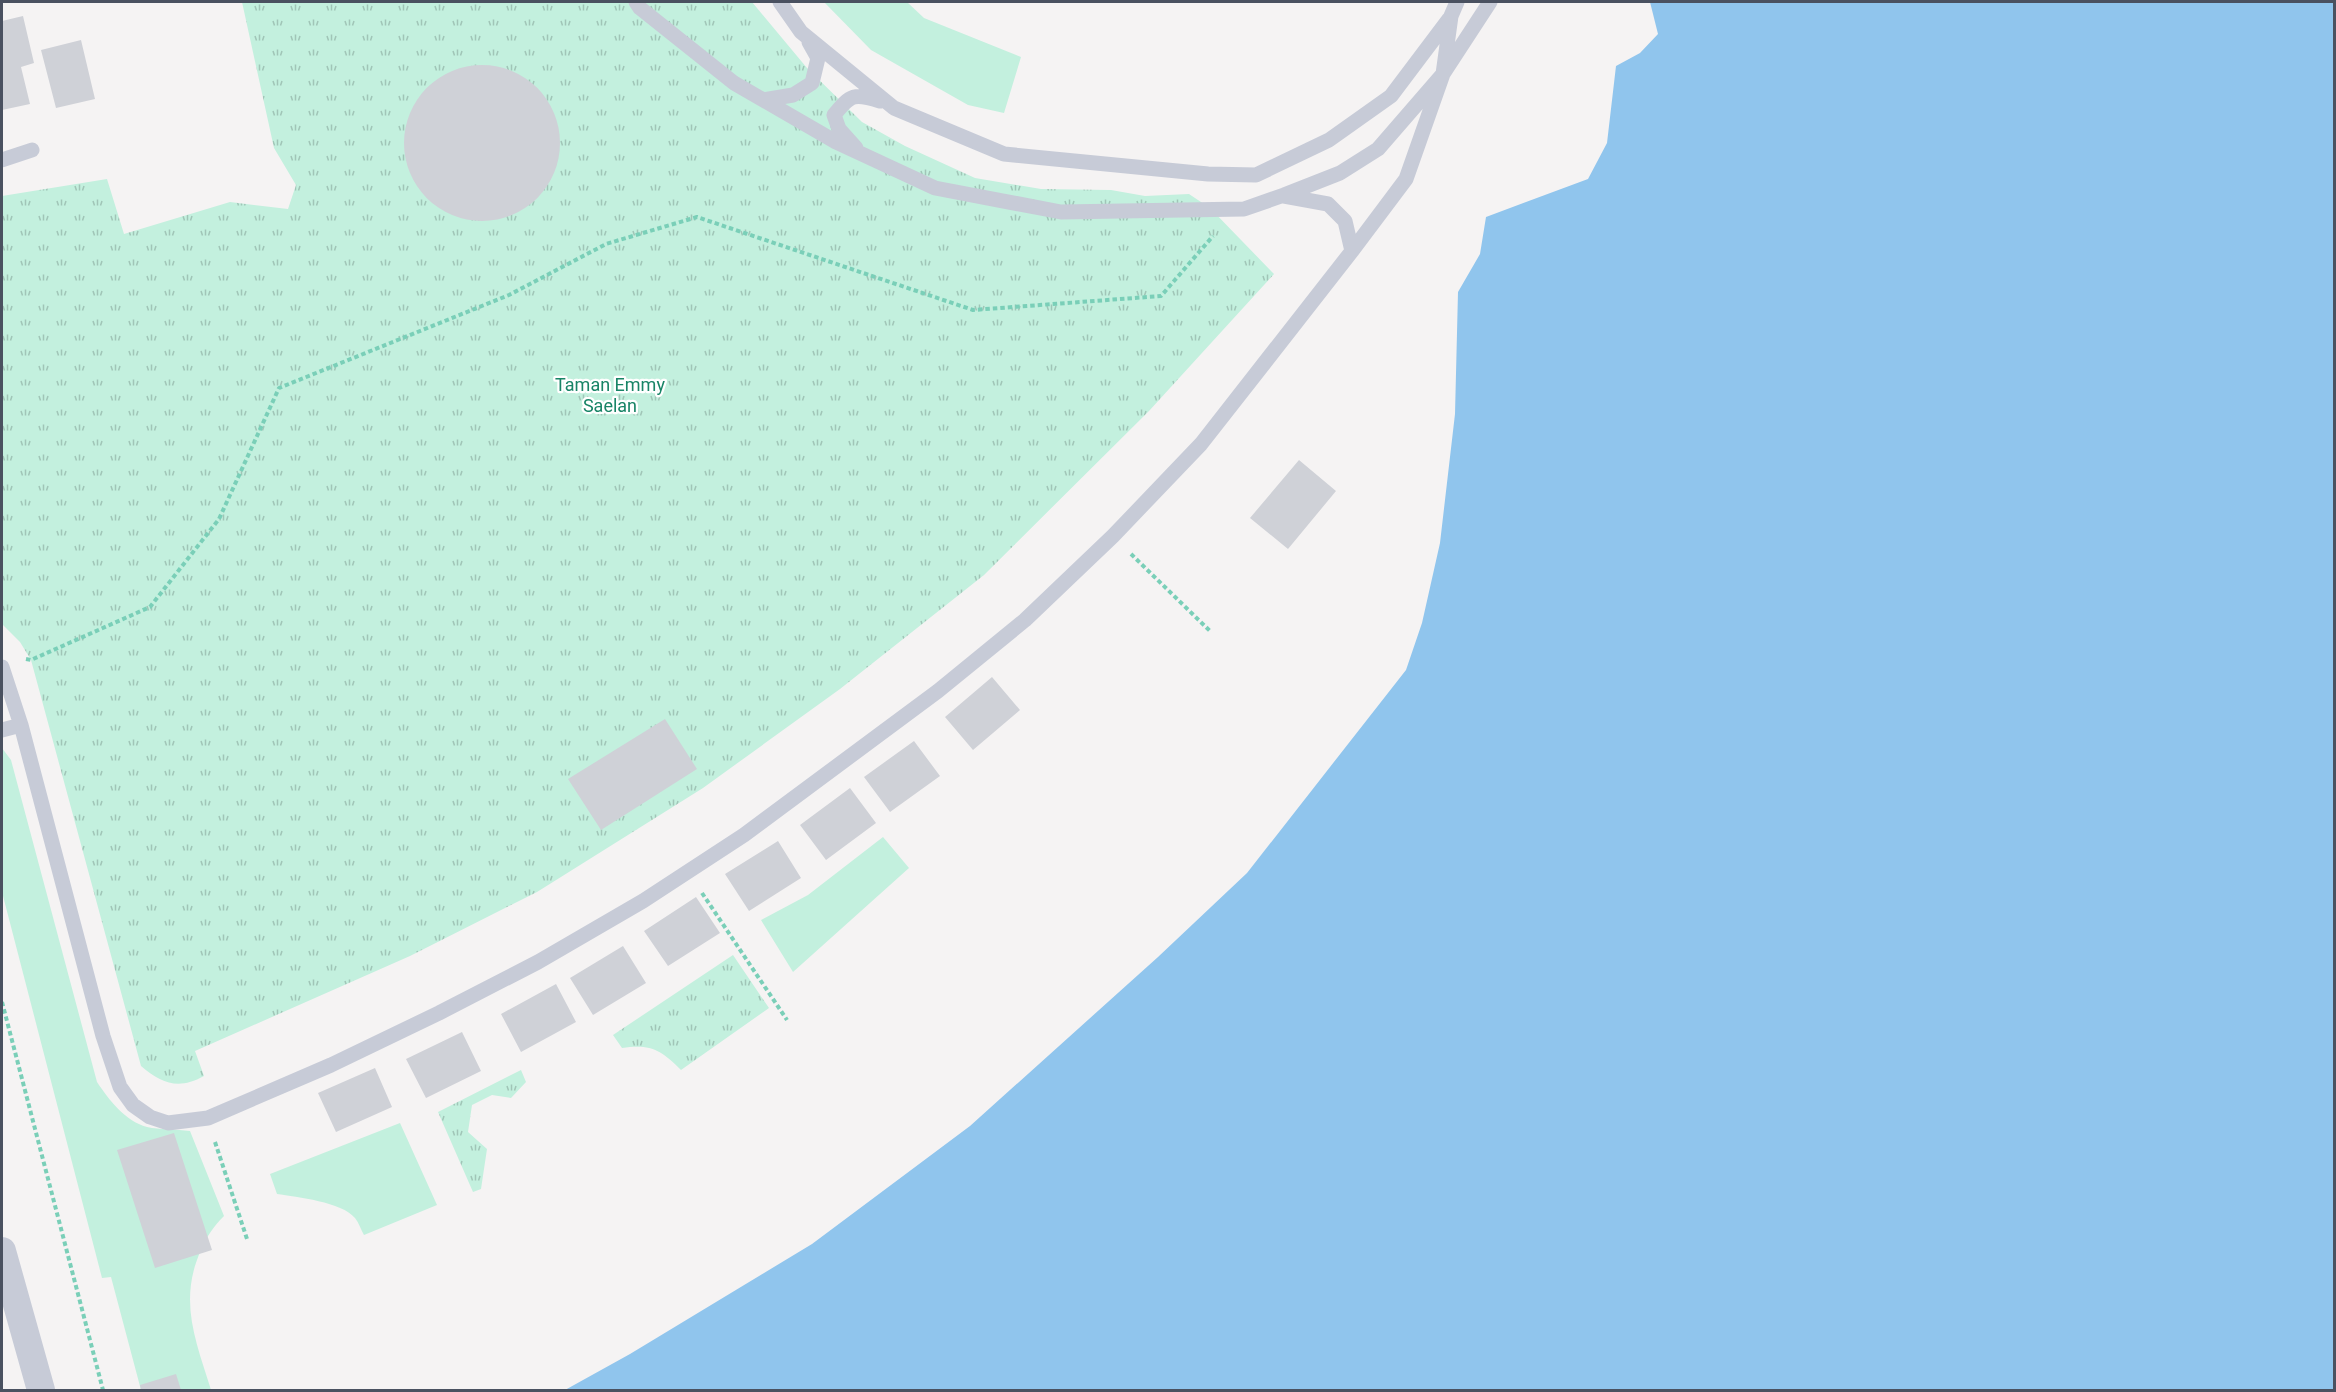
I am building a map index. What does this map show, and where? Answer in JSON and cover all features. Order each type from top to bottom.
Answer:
[{"type":"street","points":[[2,1251],[41,1390]]},
{"type":"lane","points":[[636,2],[640,8],[734,83],[836,142],[935,188],[1061,212],[1244,208],[1340,173],[1378,149],[1443,74],[1490,2]]},
{"type":"lane","points":[[763,100],[793,96],[812,83],[818,57],[806,36],[780,2]]},
{"type":"lane","points":[[806,36],[894,108],[1004,154],[1208,174],[1256,175],[1329,140],[1392,96],[1454,9]]},
{"type":"lane","points":[[2,667],[21,725],[103,1036],[120,1086],[134,1105],[168,1123],[207,1118],[331,1065],[538,962],[643,902],[815,783],[938,691],[1025,620],[1113,536],[1201,444],[1406,179],[1443,74],[1454,9]]},
{"type":"lane","points":[[860,153],[839,129],[834,116],[848,98],[861,95],[888,103]]},
{"type":"lane","points":[[2,160],[32,150]]},
{"type":"lane","points":[[1284,195],[1328,204],[1345,221],[1352,251]]},
{"type":"lane","points":[[2,730],[21,725]]},
{"type":"path","points":[[21,658],[31,660],[150,607],[219,519],[279,388],[509,295],[606,244],[697,217],[973,310],[1161,296],[1237,208]]},
{"type":"path","points":[[1113,536],[1211,632]]},
{"type":"path","points":[[688,872],[787,1020]]},
{"type":"path","points":[[2,1002],[103,1390]]},
{"type":"path","points":[[207,1118],[247,1239]]},
{"type":"green space","name":"Taman Emmy Saelan","points":[[242,2],[752,2],[807,68],[862,122],[905,146],[975,178],[1041,189],[1111,190],[1145,196],[1189,194],[1210,208],[1274,274],[1149,411],[984,575],[840,689],[703,788],[537,892],[410,956],[195,1051],[204,1076],[179,1084],[164,1081],[141,1066],[31,660],[20,642],[2,624],[2,196],[107,179],[124,234],[230,202],[288,209],[296,185],[274,148]]},
{"type":"green space","points":[[824,2],[907,2],[924,18],[1021,57],[1004,113],[968,105],[871,50]]},
{"type":"green space","points":[[2,748],[11,760],[97,1082],[118,1109],[139,1124],[152,1128],[190,1131],[224,1216],[203,1245],[194,1269],[191,1286],[190,1304],[195,1338],[211,1390],[141,1390],[111,1277],[102,1278],[2,892]]},
{"type":"green space","points":[[883,837],[909,868],[793,972],[761,920],[808,895]]},
{"type":"green space","points":[[733,955],[769,1008],[681,1070],[655,1050],[641,1047],[622,1048],[613,1035]]},
{"type":"green space","points":[[521,1070],[526,1082],[511,1098],[492,1095],[472,1105],[468,1132],[487,1149],[481,1189],[473,1192],[438,1112]]},
{"type":"green space","points":[[400,1123],[437,1205],[364,1235],[358,1222],[349,1212],[319,1201],[277,1194],[270,1174]]},
{"type":"water","points":[[1650,2],[2334,2],[2334,1390],[565,1390],[630,1354],[812,1244],[970,1126],[1158,957],[1247,873],[1406,670],[1422,623],[1440,543],[1455,414],[1458,292],[1480,254],[1486,217],[1588,179],[1607,143],[1616,66],[1640,53],[1658,34]]},
{"type":"building","points":[[23,16],[34,63],[21,67],[30,104],[2,110],[2,21]]},
{"type":"building","points":[[81,40],[95,99],[56,108],[41,50]]},
{"type":"building","points":[[482,65],[497,66],[512,71],[526,78],[537,88],[547,99],[554,113],[559,128],[559,158],[554,173],[547,187],[537,198],[526,208],[512,215],[497,220],[482,221],[467,220],[452,215],[438,208],[427,198],[417,187],[410,173],[405,158],[404,143],[405,128],[410,113],[417,99],[427,88],[438,78],[452,71],[467,66]]},
{"type":"building","points":[[1299,460],[1336,491],[1288,549],[1250,518]]},
{"type":"building","points":[[992,677],[1020,710],[973,750],[945,717]]},
{"type":"building","points":[[665,719],[697,769],[601,830],[568,779]]},
{"type":"building","points":[[914,741],[940,776],[890,812],[864,777]]},
{"type":"building","points":[[850,788],[876,823],[826,860],[800,825]]},
{"type":"building","points":[[778,841],[801,878],[749,911],[725,874]]},
{"type":"building","points":[[696,897],[720,933],[668,966],[644,931]]},
{"type":"building","points":[[623,946],[646,983],[593,1015],[570,978]]},
{"type":"building","points":[[556,984],[576,1022],[521,1052],[501,1014]]},
{"type":"building","points":[[462,1032],[481,1071],[426,1098],[406,1059]]},
{"type":"building","points":[[375,1068],[392,1107],[336,1132],[318,1093]]},
{"type":"building","points":[[174,1133],[212,1250],[155,1268],[117,1150]]},
{"type":"building","points":[[176,1374],[181,1390],[141,1390],[140,1385]]}]
